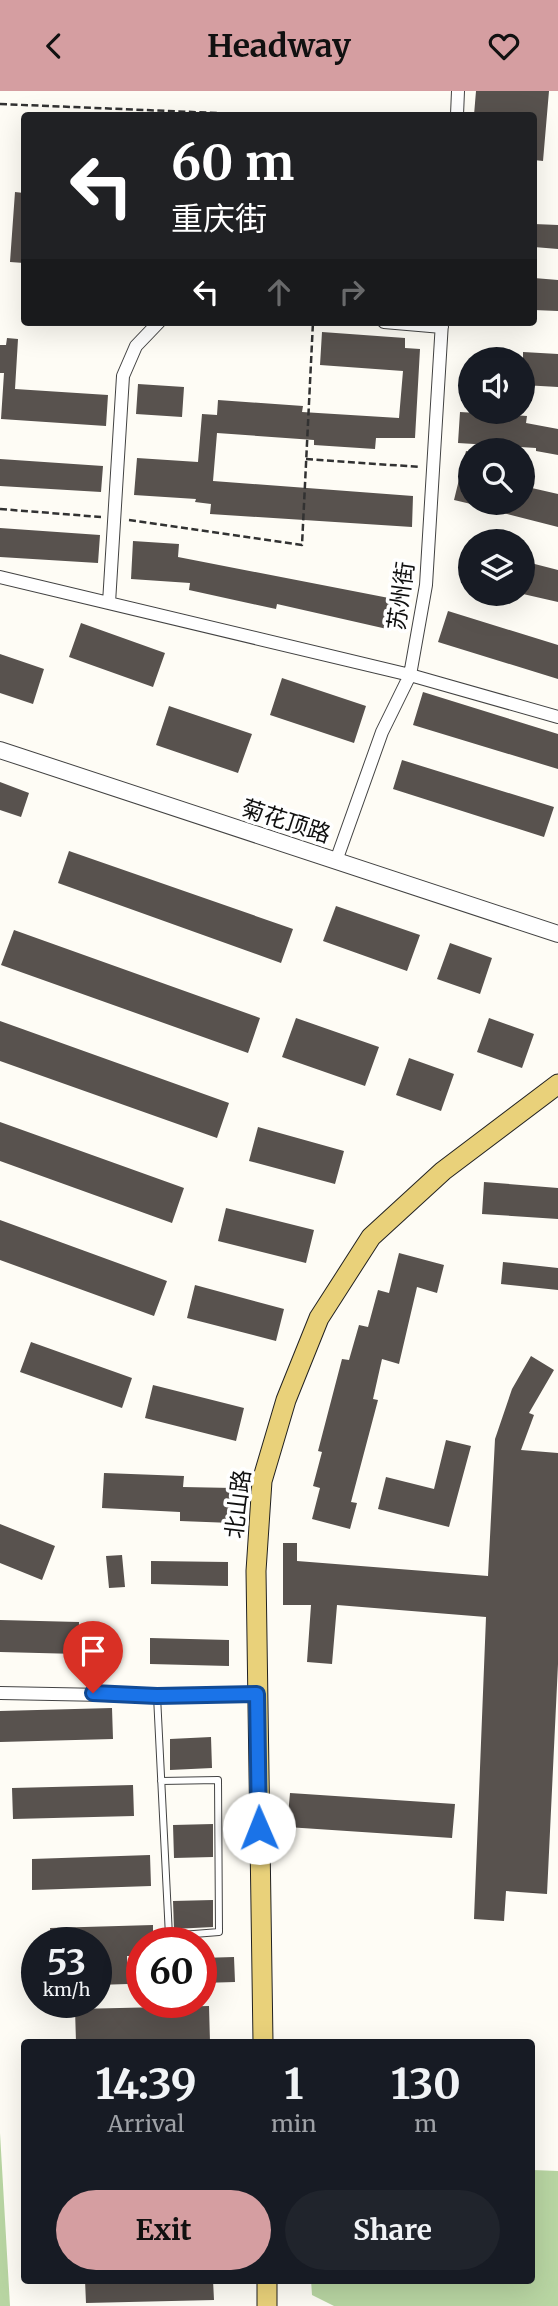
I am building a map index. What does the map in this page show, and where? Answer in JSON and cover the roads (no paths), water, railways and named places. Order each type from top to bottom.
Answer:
[{"type":"main road","name":"北山路","points":[[263,2039],[256,1571],[262,1481],[286,1400],[319,1318],[371,1237],[443,1171],[558,1084]]},
{"type":"main road","points":[[267,2284],[267,2306]]},
{"type":"street","points":[[457,112],[458,91]]},
{"type":"street","points":[[109,603],[123,376],[136,346],[155,326]]},
{"type":"street","name":"苏州街","points":[[336,861],[382,732],[410,675],[426,586],[442,326]]},
{"type":"street","points":[[0,577],[410,675],[558,717]]},
{"type":"street","name":"菊花顶路","points":[[0,750],[558,934]]},
{"type":"street","points":[[0,1693],[157,1696],[257,1694]]},
{"type":"lane","points":[[157,1696],[161,1781],[169,1936],[219,1932],[218,1780],[161,1781]]}]
